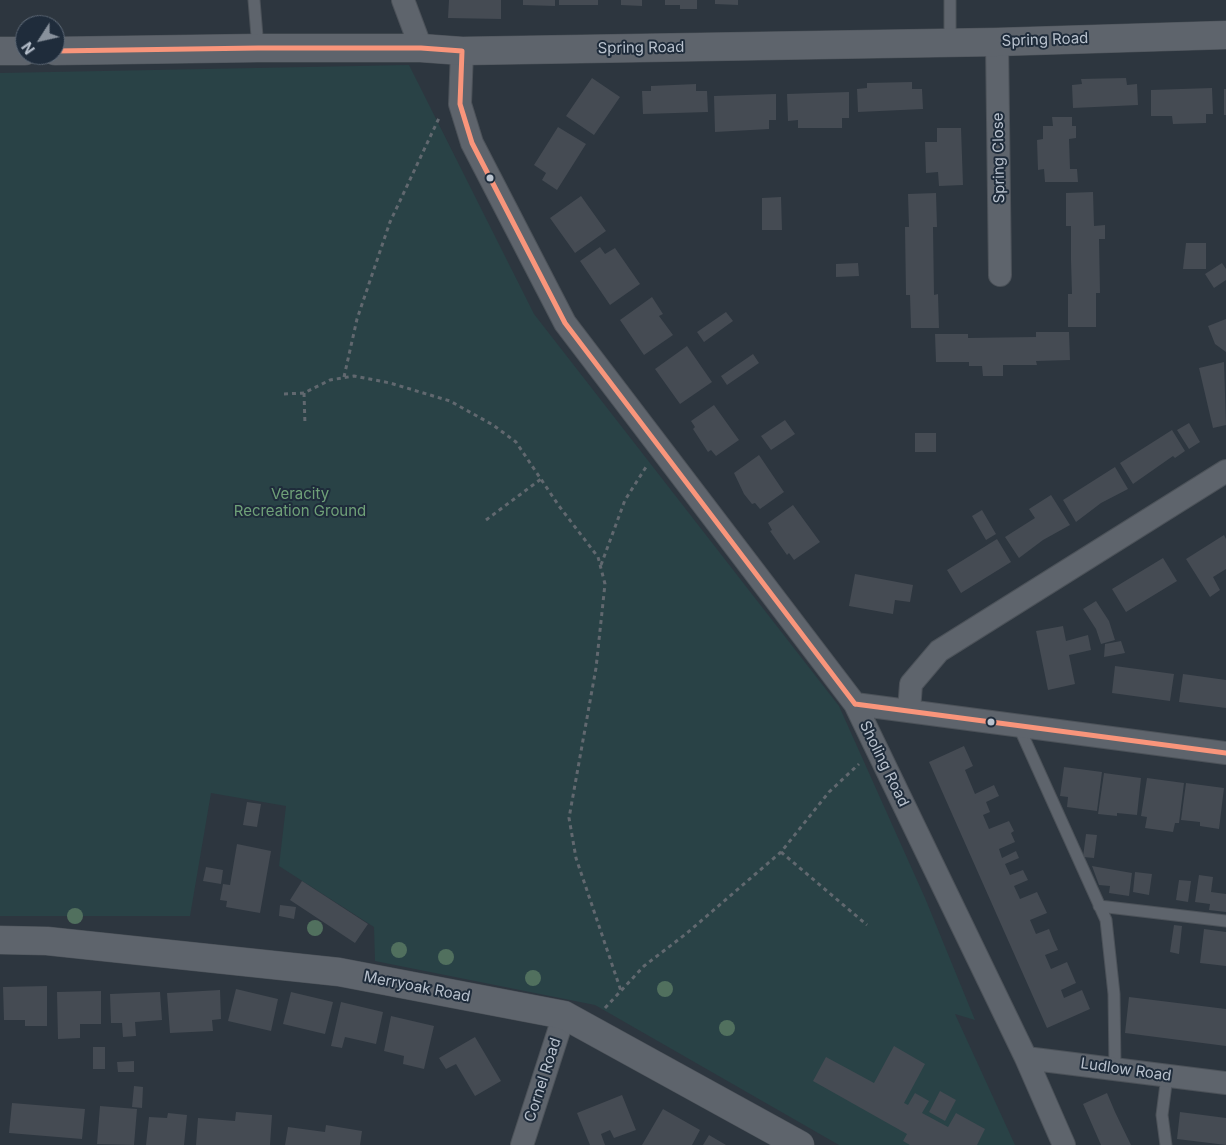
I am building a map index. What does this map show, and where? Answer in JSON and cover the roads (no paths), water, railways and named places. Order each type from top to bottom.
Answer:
[{"type":"street","points":[[403,0],[421,48]]},
{"type":"street","name":"Spring Road","points":[[65,51],[421,48],[462,51],[997,42],[1226,35]]},
{"type":"street","name":"Spring Close","points":[[997,42],[1000,275]]},
{"type":"street","points":[[0,51],[15,51]]},
{"type":"street","name":"Sholing Road","points":[[462,51],[460,104],[472,143],[565,323],[855,704],[1026,1058],[1064,1145]]},
{"type":"street","points":[[909,711],[912,684],[939,651],[1226,471]]},
{"type":"street","points":[[855,704],[1226,753]]},
{"type":"street","name":"Merryoak Road","points":[[0,940],[46,941],[339,972],[564,1015],[800,1145]]},
{"type":"street","name":"Cornel Road","points":[[522,1145],[564,1015]]},
{"type":"street","name":"Ludlow Road","points":[[1026,1058],[1116,1067],[1167,1076],[1226,1083]]},
{"type":"lane","points":[[254,0],[258,48]]},
{"type":"lane","points":[[950,0],[950,42]]},
{"type":"lane","points":[[1019,727],[1106,920],[1114,994],[1116,1067]]},
{"type":"lane","points":[[1099,906],[1226,921]]},
{"type":"lane","points":[[1166,1145],[1162,1115],[1167,1076]]},
{"type":"park label","name":"Veracity Recreation Ground","points":[[300,502]]}]
